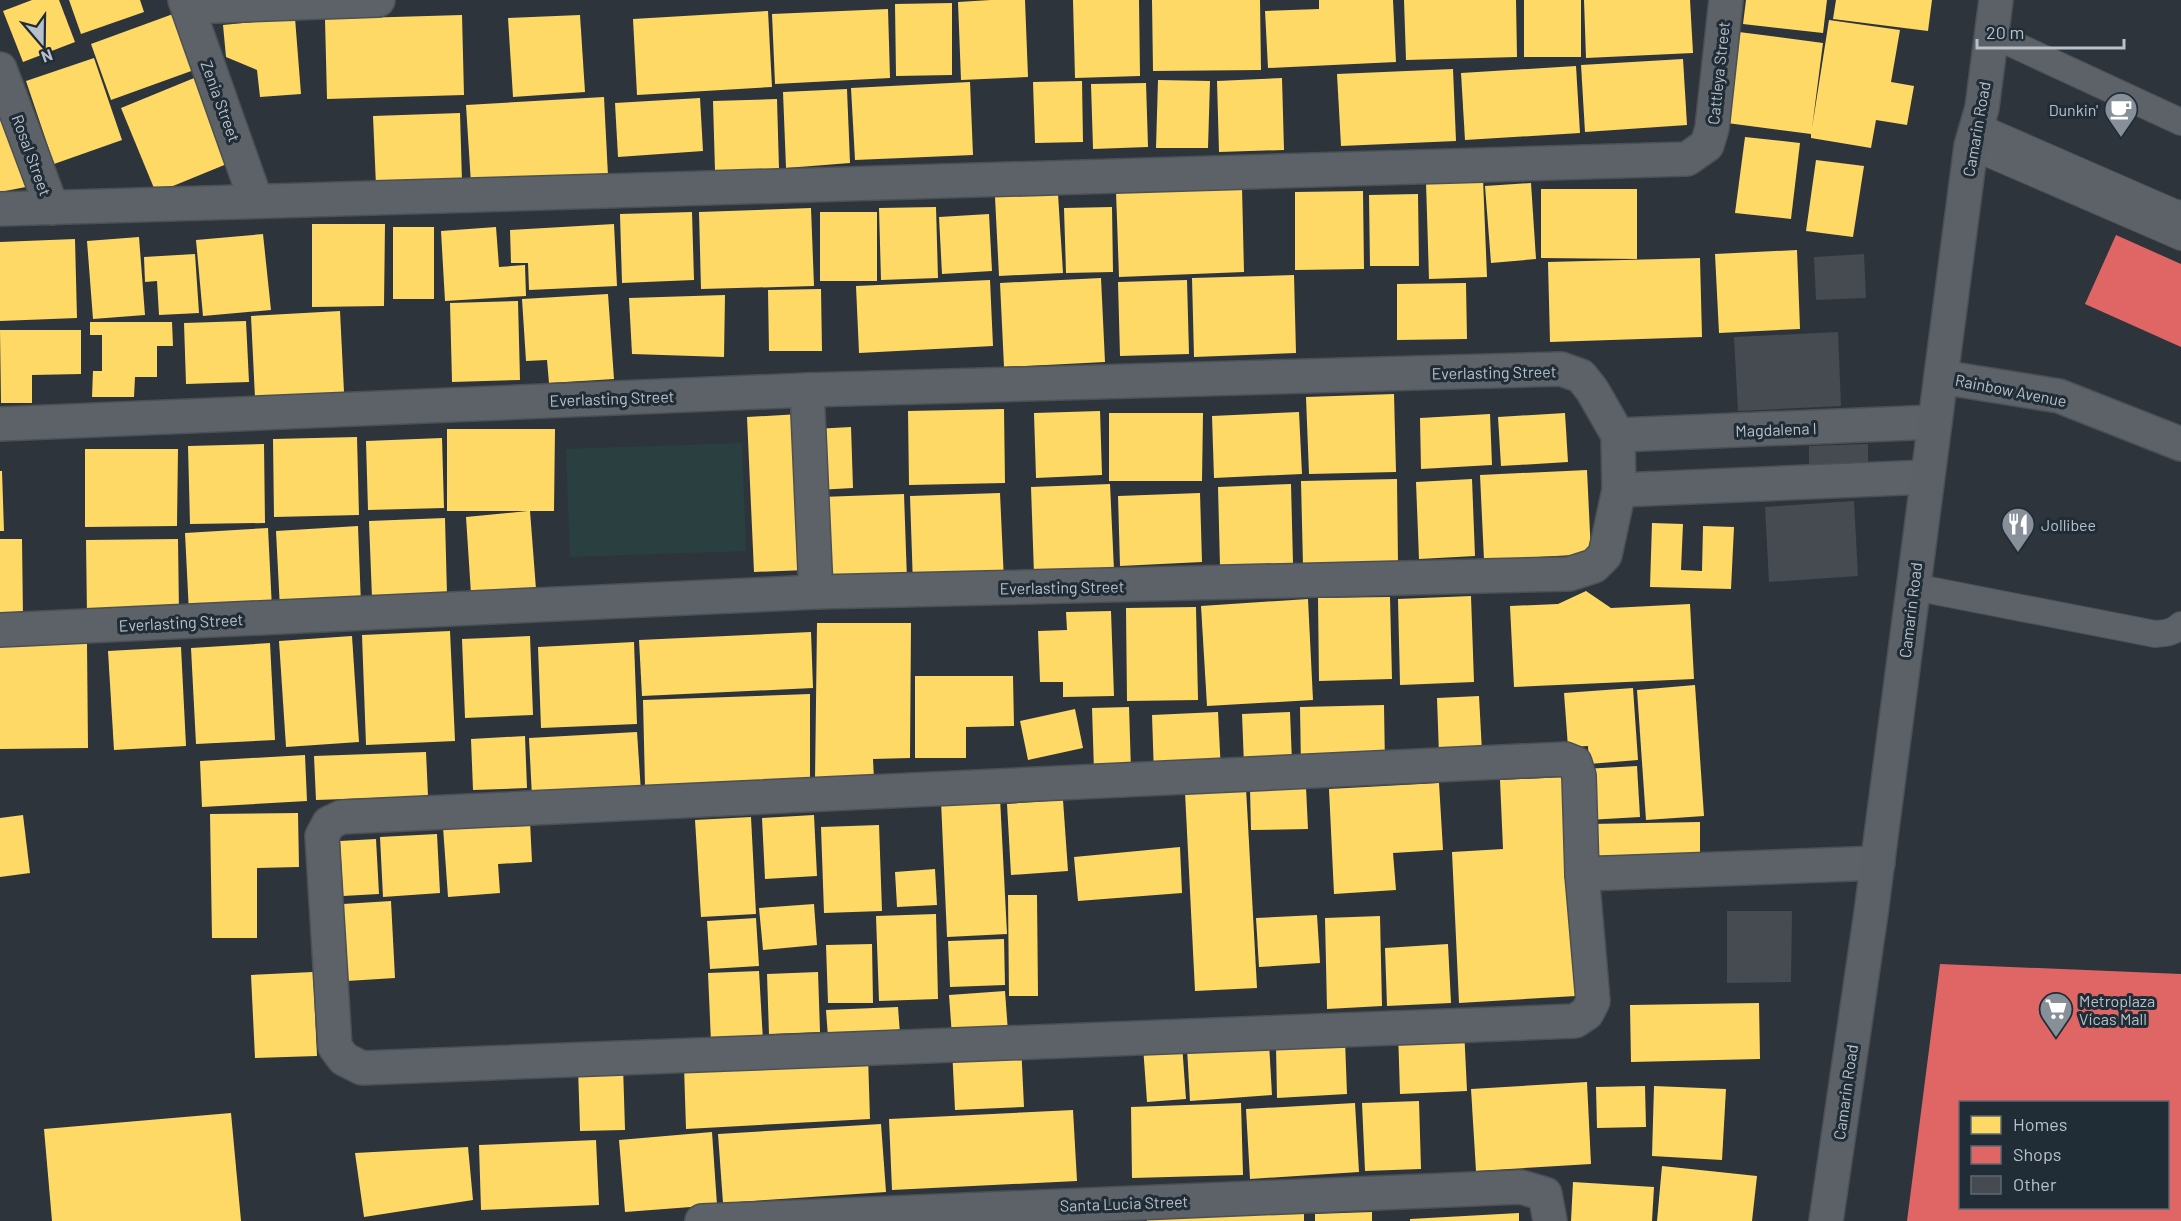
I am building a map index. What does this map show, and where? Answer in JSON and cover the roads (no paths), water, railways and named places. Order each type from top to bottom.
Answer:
[{"type":"main road","name":"Camarin Road","points":[[1826,1221],[1878,863],[1973,136],[1982,108],[1996,0]]},
{"type":"street","points":[[186,4],[378,0]]},
{"type":"street","name":"Cattleya Street","points":[[256,201],[1686,159],[1707,145],[1712,129],[1726,0]]},
{"type":"street","name":"Zenia Street","points":[[186,4],[256,201]]},
{"type":"street","name":"Rosal Street","points":[[0,69],[52,208]]},
{"type":"street","points":[[0,209],[256,201]]},
{"type":"street","name":"Everlasting Street","points":[[0,424],[807,390],[1561,369],[1581,376],[1592,390],[1618,435],[1618,490],[1605,555],[1593,566],[1569,574],[816,592],[0,630]]},
{"type":"street","name":"Rainbow Avenue","points":[[1941,377],[2059,396],[2181,444]]},
{"type":"street","points":[[807,390],[816,592]]},
{"type":"street","name":"Magdalena I","points":[[1618,435],[1935,422]]},
{"type":"street","points":[[1618,490],[1927,477]]},
{"type":"street","points":[[1565,759],[1575,763],[1579,777],[1582,874],[1593,1001],[1587,1013],[1575,1021],[362,1068],[344,1059],[335,1047],[322,836],[329,823],[342,817],[1565,759]]},
{"type":"street","points":[[1582,874],[1878,863]]},
{"type":"street","name":"Santa Lucia Street","points":[[702,1221],[1521,1187],[1547,1208]]},
{"type":"lane","points":[[1991,34],[2181,122]]},
{"type":"lane","points":[[1973,136],[2181,214]]},
{"type":"lane","points":[[1973,136],[2181,237]]},
{"type":"lane","points":[[1914,587],[2155,634],[2176,631],[2181,625]]},
{"type":"place","name":"Dunkin'","points":[[2121,138]]},
{"type":"place","name":"Jollibee","points":[[2018,553]]},
{"type":"place","name":"Metroplaza Vicas Mall","points":[[2056,1038]]}]
